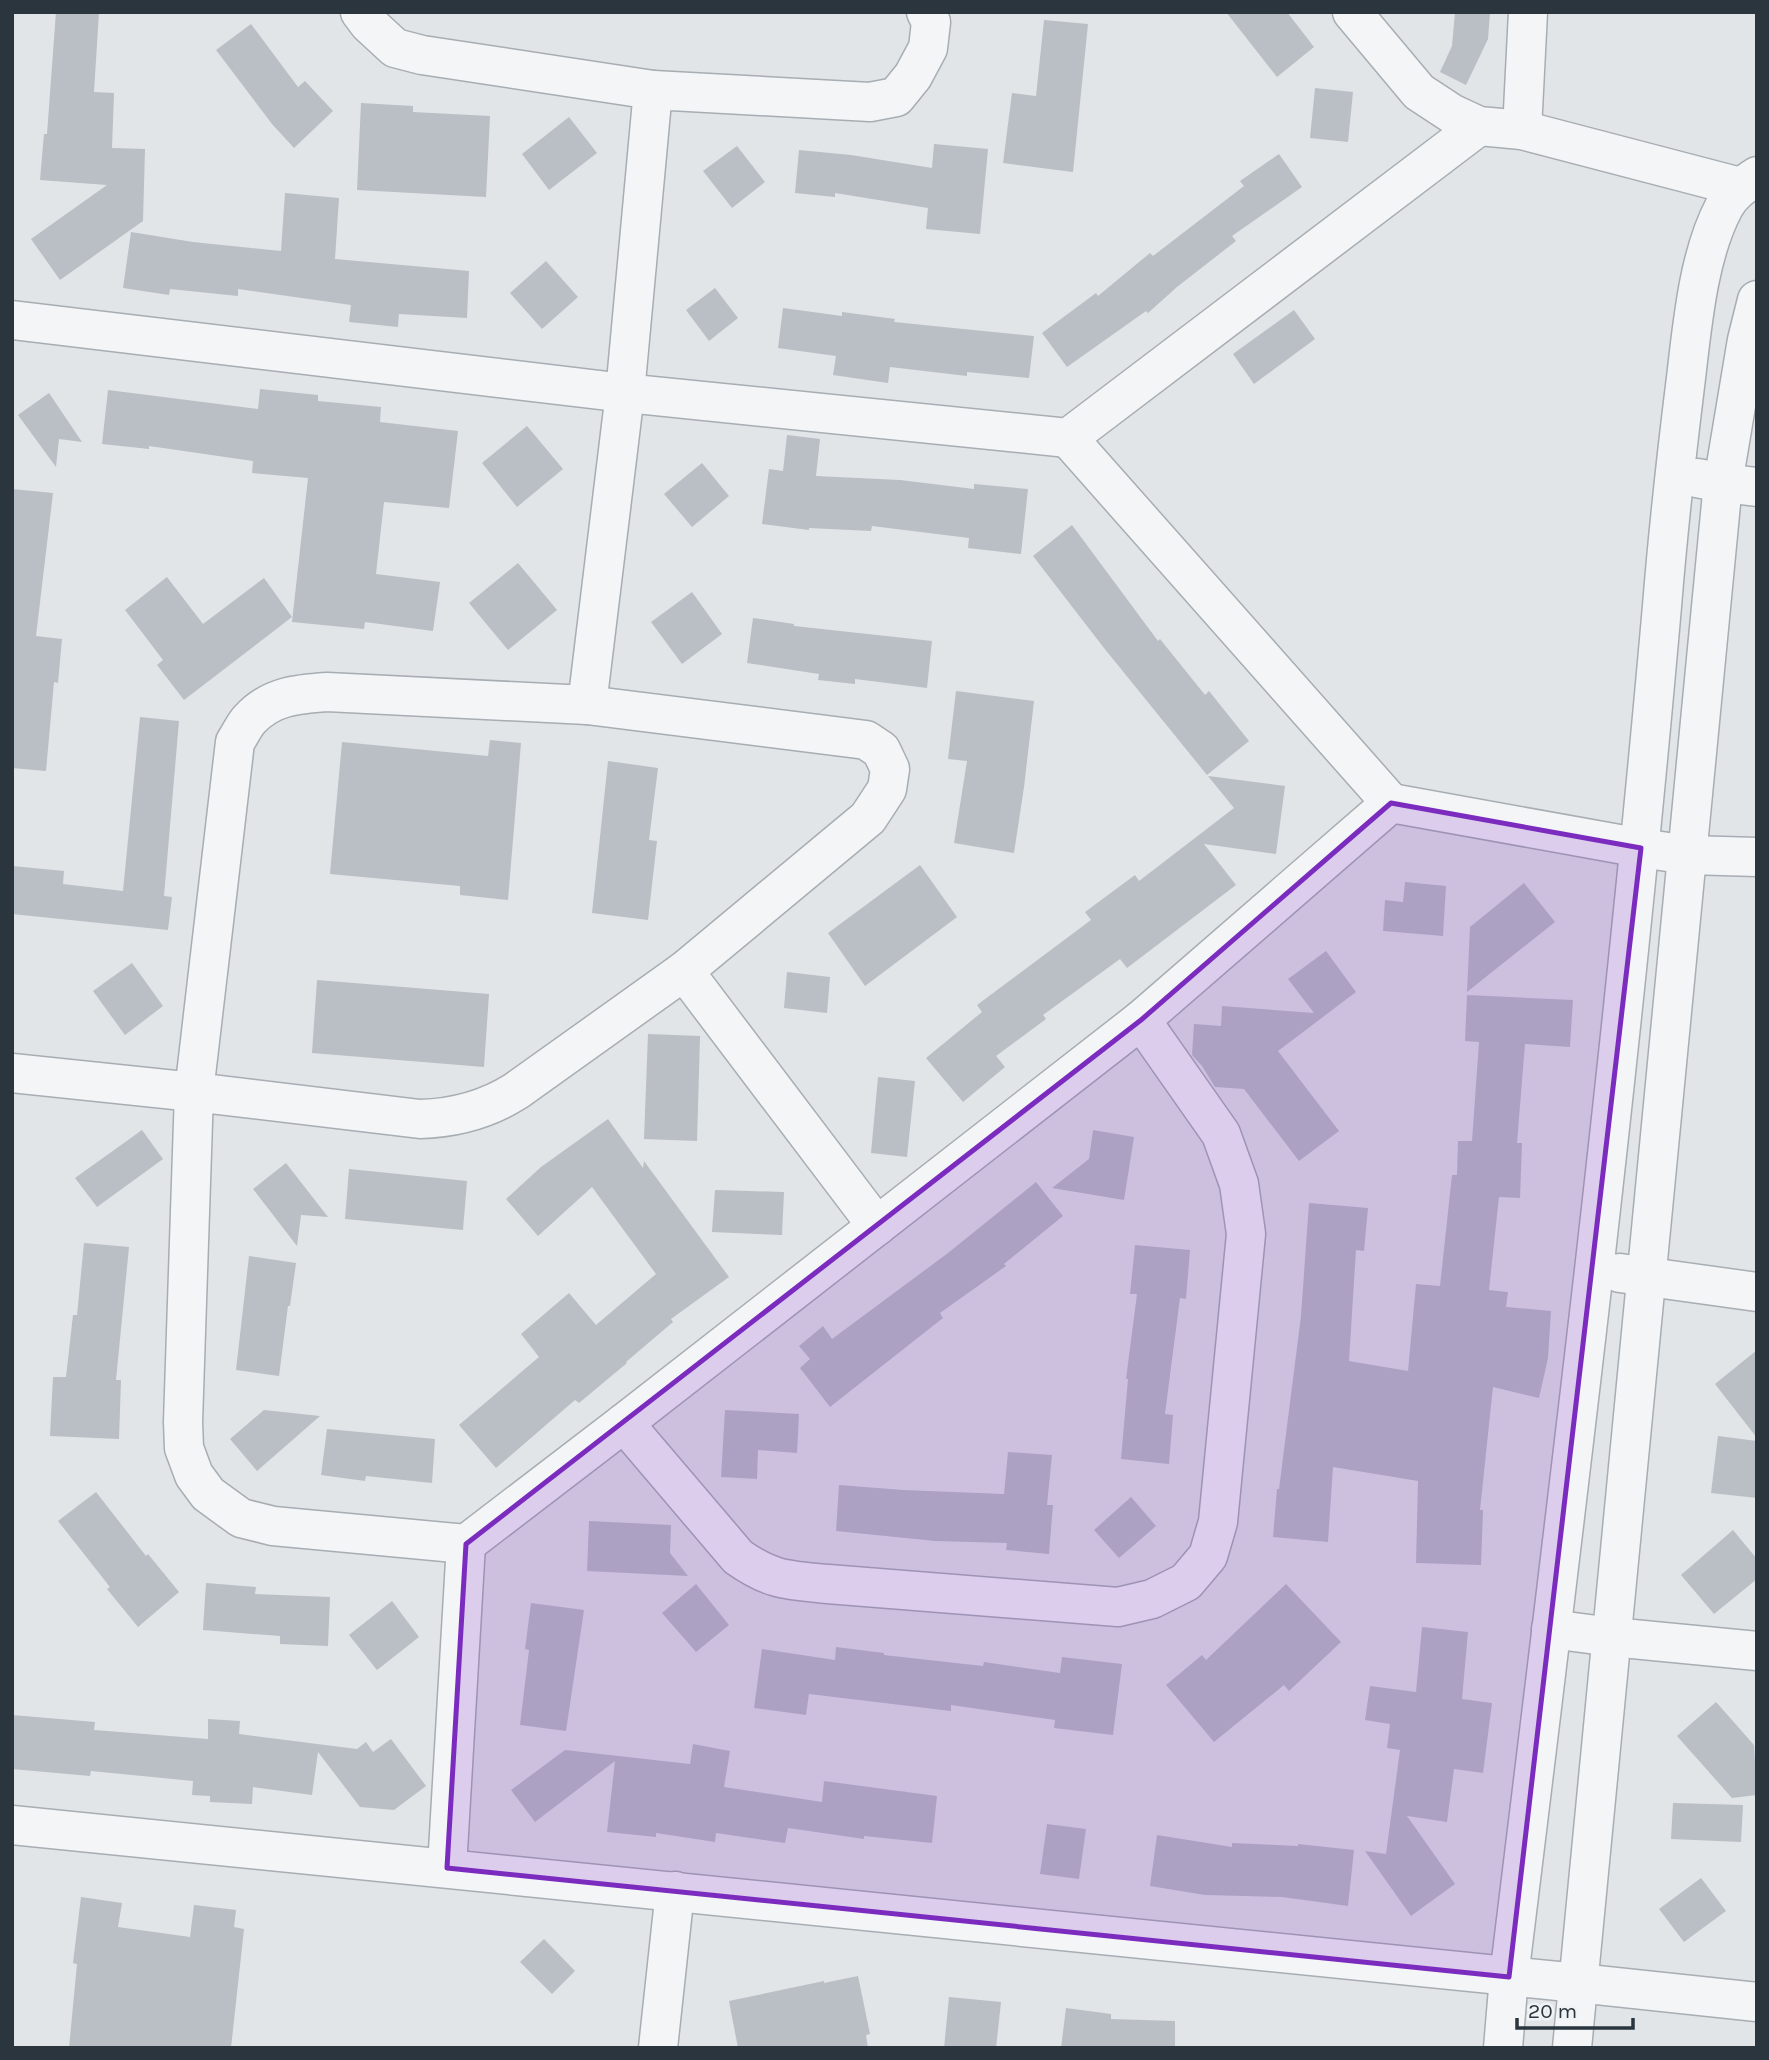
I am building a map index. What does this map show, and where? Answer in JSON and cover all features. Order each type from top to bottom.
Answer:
[{"type":"street","points":[[360,12],[395,48],[422,55],[653,90],[870,102],[896,97],[913,76],[928,48],[931,22],[926,12]]},
{"type":"street","points":[[1352,12],[1419,92],[1451,113],[1479,125],[1522,130],[1749,182]]},
{"type":"street","points":[[1522,130],[1528,12]]},
{"type":"street","points":[[587,705],[625,393],[653,90]]},
{"type":"street","points":[[1068,438],[1479,125]]},
{"type":"street","points":[[1503,2048],[1509,1977],[1595,1269],[1641,848],[1675,472],[1690,341],[1705,255],[1727,202],[1749,182]]},
{"type":"street","points":[[1572,2048],[1689,855],[1740,485],[1747,340],[1757,300]]},
{"type":"street","points":[[12,320],[625,393],[1068,438],[1391,803],[1641,848],[1689,855],[1757,857]]},
{"type":"street","points":[[1675,472],[1740,485]]},
{"type":"street","points":[[12,1073],[194,1092],[420,1119],[458,1116],[499,1101],[684,971],[868,818],[887,789],[890,769],[881,750],[866,740],[587,705],[327,692],[299,694],[274,700],[250,719],[235,742],[194,1092],[184,1448],[194,1475],[208,1494],[240,1518],[273,1526],[466,1544],[1141,1020],[1391,803]]},
{"type":"street","points":[[684,971],[877,1226]]},
{"type":"street","points":[[624,1423],[738,1557],[770,1576],[802,1581],[1118,1607],[1152,1599],[1186,1582],[1208,1556],[1219,1522],[1246,1234],[1238,1184],[1221,1134],[1141,1020]]},
{"type":"street","points":[[1595,1269],[1757,1292]]},
{"type":"street","points":[[447,1868],[466,1544]]},
{"type":"street","points":[[1551,1629],[1757,1651]]},
{"type":"street","points":[[12,1825],[1757,2002]]},
{"type":"street","points":[[658,2048],[675,1891]]},
{"type":"highlighted area","points":[[1391,803],[1641,848],[1509,1977],[447,1868],[466,1544],[1141,1020]]},
{"type":"building","points":[[56,12],[99,12],[94,92],[114,93],[112,148],[145,149],[143,221],[60,280],[31,239],[107,185],[40,180],[44,134],[47,134]]},
{"type":"building","points":[[1226,12],[1287,12],[1314,47],[1277,77]]},
{"type":"building","points":[[1455,12],[1490,12],[1488,39],[1466,85],[1440,72],[1452,46]]},
{"type":"building","points":[[1044,20],[1088,24],[1073,172],[1003,163],[1012,93],[1036,96]]},
{"type":"building","points":[[251,24],[298,87],[305,81],[333,111],[294,148],[272,124],[216,50]]},
{"type":"building","points":[[1315,88],[1353,92],[1348,142],[1310,138]]},
{"type":"building","points":[[361,103],[413,106],[413,112],[490,116],[486,197],[357,190]]},
{"type":"building","points":[[569,117],[597,153],[549,190],[522,154]]},
{"type":"building","points":[[934,144],[988,149],[980,234],[926,229],[928,208],[835,193],[835,197],[795,193],[799,150],[932,168]]},
{"type":"building","points":[[737,146],[765,182],[732,208],[703,171]]},
{"type":"building","points":[[1279,154],[1302,187],[1232,236],[1236,241],[1148,313],[1146,311],[1067,367],[1042,333],[1096,293],[1098,296],[1150,253],[1153,256],[1244,186],[1240,181]]},
{"type":"building","points":[[285,193],[339,198],[335,259],[469,271],[467,318],[399,314],[398,327],[349,322],[351,305],[238,289],[238,296],[170,289],[169,295],[123,288],[131,232],[193,242],[281,251]]},
{"type":"building","points":[[546,261],[578,297],[542,329],[510,293]]},
{"type":"building","points":[[715,288],[738,318],[709,341],[686,310]]},
{"type":"building","points":[[783,308],[842,316],[842,312],[895,319],[894,322],[1034,336],[1029,378],[967,372],[967,376],[890,367],[888,383],[833,375],[836,356],[778,348]]},
{"type":"building","points":[[1294,310],[1315,339],[1254,384],[1233,354]]},
{"type":"building","points":[[260,389],[318,395],[318,401],[381,407],[380,422],[458,431],[449,508],[384,502],[376,574],[440,582],[433,631],[365,622],[364,629],[292,622],[308,478],[252,473],[253,461],[149,446],[149,449],[102,444],[108,390],[258,409]]},
{"type":"building","points":[[49,393],[82,442],[59,439],[56,467],[18,415]]},
{"type":"building","points":[[527,426],[563,469],[517,507],[482,463]]},
{"type":"building","points":[[787,435],[820,439],[816,476],[900,480],[974,489],[974,484],[1028,489],[1021,554],[968,548],[969,538],[872,526],[871,531],[809,530],[762,524],[769,469],[783,471]]},
{"type":"building","points":[[702,463],[729,496],[692,527],[664,494]]},
{"type":"building","points":[[12,489],[53,493],[36,636],[62,639],[58,683],[54,682],[46,771],[12,768]]},
{"type":"building","points":[[1072,525],[1158,641],[1160,639],[1205,695],[1209,691],[1249,741],[1207,775],[1033,556]]},
{"type":"building","points":[[518,563],[557,610],[508,650],[469,603]]},
{"type":"building","points":[[167,577],[203,624],[264,578],[292,617],[184,700],[157,665],[163,660],[125,610]]},
{"type":"building","points":[[692,592],[722,634],[682,664],[651,622]]},
{"type":"building","points":[[753,618],[794,626],[932,641],[927,688],[855,679],[855,684],[818,680],[819,674],[747,663]]},
{"type":"building","points":[[956,691],[1034,701],[1014,853],[954,843],[967,761],[948,759]]},
{"type":"building","points":[[140,717],[179,721],[164,896],[172,897],[168,930],[12,914],[12,866],[64,871],[63,884],[123,891]]},
{"type":"building","points":[[490,740],[521,743],[508,900],[460,895],[460,886],[330,874],[342,742],[488,756]]},
{"type":"building","points":[[608,761],[658,768],[649,840],[657,841],[648,920],[592,913]]},
{"type":"building","points":[[1208,776],[1285,786],[1276,854],[1204,844],[1236,885],[1127,968],[1120,959],[1043,1015],[1046,1019],[996,1056],[1005,1067],[963,1102],[926,1058],[982,1012],[977,1005],[1091,920],[1085,912],[1135,875],[1139,881],[1234,808]]},
{"type":"building","points":[[920,865],[957,917],[865,986],[828,933]]},
{"type":"building","points":[[1405,882],[1446,886],[1443,936],[1383,931],[1385,900],[1403,902]]},
{"type":"building","points":[[1524,883],[1555,922],[1467,992],[1470,927]]},
{"type":"building","points":[[1326,951],[1356,992],[1278,1051],[1339,1131],[1299,1161],[1244,1089],[1215,1087],[1192,1055],[1194,1024],[1221,1026],[1222,1006],[1314,1013],[1288,979]]},
{"type":"building","points":[[132,963],[163,1006],[125,1035],[93,991]]},
{"type":"building","points":[[787,972],[830,977],[827,1013],[784,1008]]},
{"type":"building","points":[[317,980],[489,994],[484,1067],[312,1053]]},
{"type":"building","points":[[1467,995],[1573,1000],[1570,1047],[1525,1044],[1517,1143],[1522,1143],[1520,1198],[1499,1197],[1489,1290],[1508,1292],[1506,1307],[1551,1311],[1548,1358],[1539,1398],[1493,1387],[1480,1510],[1483,1510],[1481,1565],[1416,1563],[1418,1481],[1333,1467],[1328,1542],[1273,1537],[1301,1316],[1309,1203],[1368,1208],[1364,1251],[1356,1250],[1349,1361],[1408,1371],[1416,1284],[1440,1286],[1452,1175],[1457,1175],[1458,1141],[1472,1141],[1479,1042],[1465,1041]]},
{"type":"building","points":[[648,1034],[700,1036],[697,1141],[644,1139]]},
{"type":"building","points":[[878,1077],[915,1081],[907,1157],[871,1153]]},
{"type":"building","points":[[608,1119],[643,1168],[644,1161],[729,1277],[671,1319],[673,1322],[627,1363],[579,1403],[575,1400],[496,1468],[459,1425],[539,1357],[521,1334],[569,1293],[596,1325],[656,1274],[592,1187],[538,1236],[506,1199],[541,1167]]},
{"type":"building","points":[[142,1130],[163,1159],[97,1207],[75,1178]]},
{"type":"building","points":[[1093,1130],[1134,1137],[1124,1200],[1052,1188],[1089,1159]]},
{"type":"building","points":[[286,1163],[328,1217],[301,1215],[297,1246],[253,1189]]},
{"type":"building","points":[[349,1169],[467,1181],[463,1230],[345,1219]]},
{"type":"building","points":[[1036,1182],[1063,1216],[1004,1264],[1006,1266],[940,1313],[943,1318],[830,1407],[800,1368],[810,1359],[799,1346],[823,1326],[832,1339],[948,1253]]},
{"type":"building","points":[[715,1190],[784,1192],[782,1235],[712,1232]]},
{"type":"building","points":[[84,1243],[129,1247],[116,1380],[121,1380],[119,1439],[50,1436],[53,1377],[66,1377],[73,1315],[77,1315]]},
{"type":"building","points":[[1135,1245],[1190,1250],[1186,1299],[1180,1298],[1165,1414],[1173,1415],[1169,1464],[1121,1459],[1126,1379],[1137,1294],[1130,1294]]},
{"type":"building","points":[[249,1256],[296,1263],[279,1376],[236,1370]]},
{"type":"building","points":[[1757,1350],[1757,1438],[1715,1384]]},
{"type":"building","points":[[264,1410],[320,1416],[257,1471],[230,1439]]},
{"type":"building","points":[[725,1410],[799,1414],[797,1453],[758,1450],[757,1479],[721,1477]]},
{"type":"building","points":[[327,1429],[435,1439],[432,1483],[366,1476],[365,1481],[321,1475]]},
{"type":"building","points":[[1718,1436],[1757,1441],[1757,1498],[1711,1493]]},
{"type":"building","points":[[1008,1452],[1052,1455],[1047,1505],[1053,1505],[1049,1554],[1006,1550],[1007,1543],[935,1541],[836,1531],[839,1485],[1004,1494]]},
{"type":"building","points":[[96,1492],[146,1556],[148,1554],[179,1592],[138,1627],[58,1521]]},
{"type":"building","points":[[1131,1497],[1156,1526],[1119,1558],[1094,1530]]},
{"type":"building","points":[[589,1521],[671,1525],[670,1553],[688,1576],[587,1571]]},
{"type":"building","points":[[1733,1530],[1757,1559],[1757,1579],[1714,1614],[1681,1575]]},
{"type":"building","points":[[206,1583],[256,1587],[255,1594],[330,1597],[328,1646],[280,1644],[280,1636],[203,1630]]},
{"type":"building","points":[[696,1584],[729,1625],[696,1652],[662,1613]]},
{"type":"building","points":[[1286,1584],[1341,1642],[1289,1691],[1284,1685],[1214,1742],[1166,1685],[1202,1655],[1206,1660]]},
{"type":"building","points":[[392,1601],[419,1637],[377,1670],[349,1635]]},
{"type":"building","points":[[531,1603],[584,1610],[566,1731],[520,1725],[529,1650],[525,1649]]},
{"type":"building","points":[[1422,1627],[1468,1632],[1462,1699],[1492,1703],[1483,1773],[1454,1769],[1447,1822],[1407,1816],[1455,1884],[1411,1916],[1365,1851],[1386,1854],[1400,1750],[1387,1748],[1390,1724],[1365,1720],[1370,1686],[1416,1692]]},
{"type":"building","points":[[836,1647],[884,1655],[983,1666],[984,1662],[1060,1673],[1062,1657],[1122,1664],[1113,1735],[1054,1728],[1055,1720],[951,1705],[951,1711],[809,1694],[806,1715],[754,1708],[762,1649],[835,1660]]},
{"type":"building","points":[[1716,1702],[1754,1745],[1757,1795],[1732,1798],[1677,1736]]},
{"type":"building","points":[[12,1715],[95,1722],[94,1730],[208,1739],[208,1719],[240,1721],[239,1734],[357,1749],[366,1742],[373,1752],[391,1739],[426,1786],[394,1810],[360,1807],[318,1752],[312,1795],[253,1787],[252,1804],[210,1802],[210,1796],[192,1795],[193,1781],[91,1771],[90,1776],[12,1769]]},
{"type":"building","points":[[693,1744],[730,1751],[724,1787],[822,1802],[824,1781],[937,1796],[932,1843],[864,1836],[864,1839],[788,1828],[785,1843],[716,1833],[715,1842],[656,1833],[656,1837],[607,1832],[615,1761],[535,1822],[511,1790],[565,1750],[690,1764]]},
{"type":"building","points":[[1673,1803],[1743,1805],[1741,1842],[1671,1839]]},
{"type":"building","points":[[1047,1824],[1086,1829],[1079,1879],[1040,1874]]},
{"type":"building","points":[[1157,1835],[1232,1847],[1232,1843],[1298,1844],[1354,1850],[1348,1906],[1282,1897],[1205,1895],[1150,1886]]},
{"type":"building","points":[[1701,1878],[1726,1911],[1684,1942],[1659,1909]]},
{"type":"building","points":[[81,1897],[122,1903],[118,1927],[190,1937],[194,1905],[236,1910],[234,1927],[244,1929],[231,2048],[69,2048],[77,1964],[73,1963]]},
{"type":"building","points":[[544,1939],[575,1971],[552,1994],[520,1962]]},
{"type":"building","points":[[858,1976],[870,2034],[866,2035],[868,2048],[738,2048],[729,2001]]},
{"type":"building","points":[[949,1997],[1001,2002],[996,2048],[944,2048]]},
{"type":"building","points":[[1066,2008],[1111,2014],[1111,2019],[1175,2021],[1175,2048],[1061,2048]]}]
